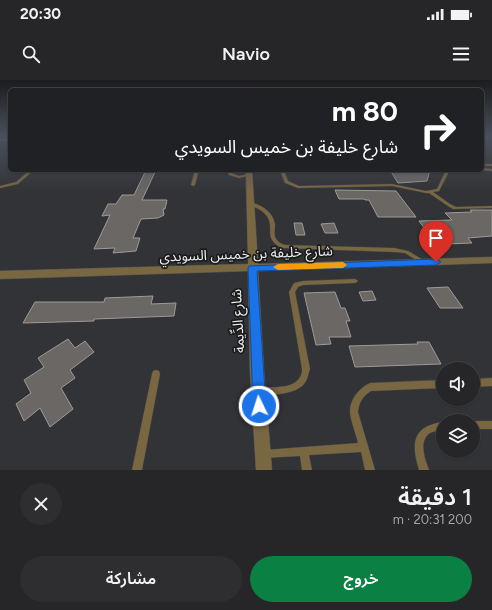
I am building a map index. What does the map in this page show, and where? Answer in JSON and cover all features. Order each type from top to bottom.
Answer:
[{"type":"street","name":"شارع الدِّيمة","points":[[249,172],[258,391],[264,470]]},
{"type":"street","name":"شارع خليفة بن خميس السويدي","points":[[0,276],[492,260]]},
{"type":"lane","points":[[0,187],[17,183],[30,172]]},
{"type":"lane","points":[[193,186],[196,172]]},
{"type":"lane","points":[[230,172],[235,177],[249,172]]},
{"type":"lane","points":[[283,172],[286,182],[298,187],[392,185],[431,192],[449,205],[456,208],[492,207]]},
{"type":"lane","points":[[431,192],[438,190],[447,172]]},
{"type":"lane","points":[[250,204],[265,211],[270,216],[273,239],[276,244],[284,248],[394,250],[406,252],[423,262]]},
{"type":"lane","points":[[258,391],[295,388],[303,380],[305,375],[306,369],[292,292],[294,287],[303,282],[355,281]]},
{"type":"lane","points":[[138,470],[156,374]]},
{"type":"lane","points":[[480,383],[492,382]]},
{"type":"lane","points":[[370,470],[354,412],[355,403],[358,396],[363,391],[374,387],[436,384]]},
{"type":"lane","points":[[480,426],[492,425]]},
{"type":"lane","points":[[424,470],[419,457],[418,447],[420,440],[428,429],[436,427]]},
{"type":"lane","points":[[263,454],[364,447]]},
{"type":"lane","points":[[304,451],[307,470]]},
{"type":"building","points":[[145,172],[155,172],[142,200],[167,200],[165,209],[163,209],[164,215],[158,218],[141,219],[133,238],[140,238],[136,251],[113,253],[115,248],[94,249],[110,215],[102,216],[108,204],[116,204],[122,195],[134,195]]},
{"type":"building","points":[[391,172],[429,172],[427,181],[398,183]]},
{"type":"building","points":[[335,190],[396,191],[416,217],[378,217],[369,200],[339,199]]},
{"type":"building","points":[[470,210],[492,210],[492,236],[468,238],[472,243],[447,244],[444,240],[434,241],[419,221],[452,220],[445,213],[472,212]]},
{"type":"building","points":[[294,223],[302,223],[305,235],[296,235]]},
{"type":"building","points":[[334,223],[338,233],[325,233],[321,224]]},
{"type":"building","points":[[448,287],[463,308],[440,308],[427,288]]},
{"type":"building","points":[[372,291],[376,300],[363,301],[359,292]]},
{"type":"building","points":[[335,292],[341,308],[345,308],[350,321],[346,321],[351,337],[329,337],[331,344],[316,345],[304,293]]},
{"type":"building","points":[[153,296],[151,304],[176,303],[174,316],[94,319],[94,321],[23,323],[35,302],[104,302],[105,298]]},
{"type":"building","points":[[68,339],[75,348],[85,341],[94,352],[70,370],[75,378],[61,388],[73,409],[50,427],[40,408],[24,421],[16,404],[31,393],[24,380],[44,367],[38,358]]},
{"type":"building","points":[[417,342],[429,342],[440,362],[436,362],[436,364],[355,367],[349,346],[418,344]]},
{"type":"slow traffic","points":[[278,267],[343,265]]},
{"type":"route","points":[[259,406],[252,268],[436,262]]}]
